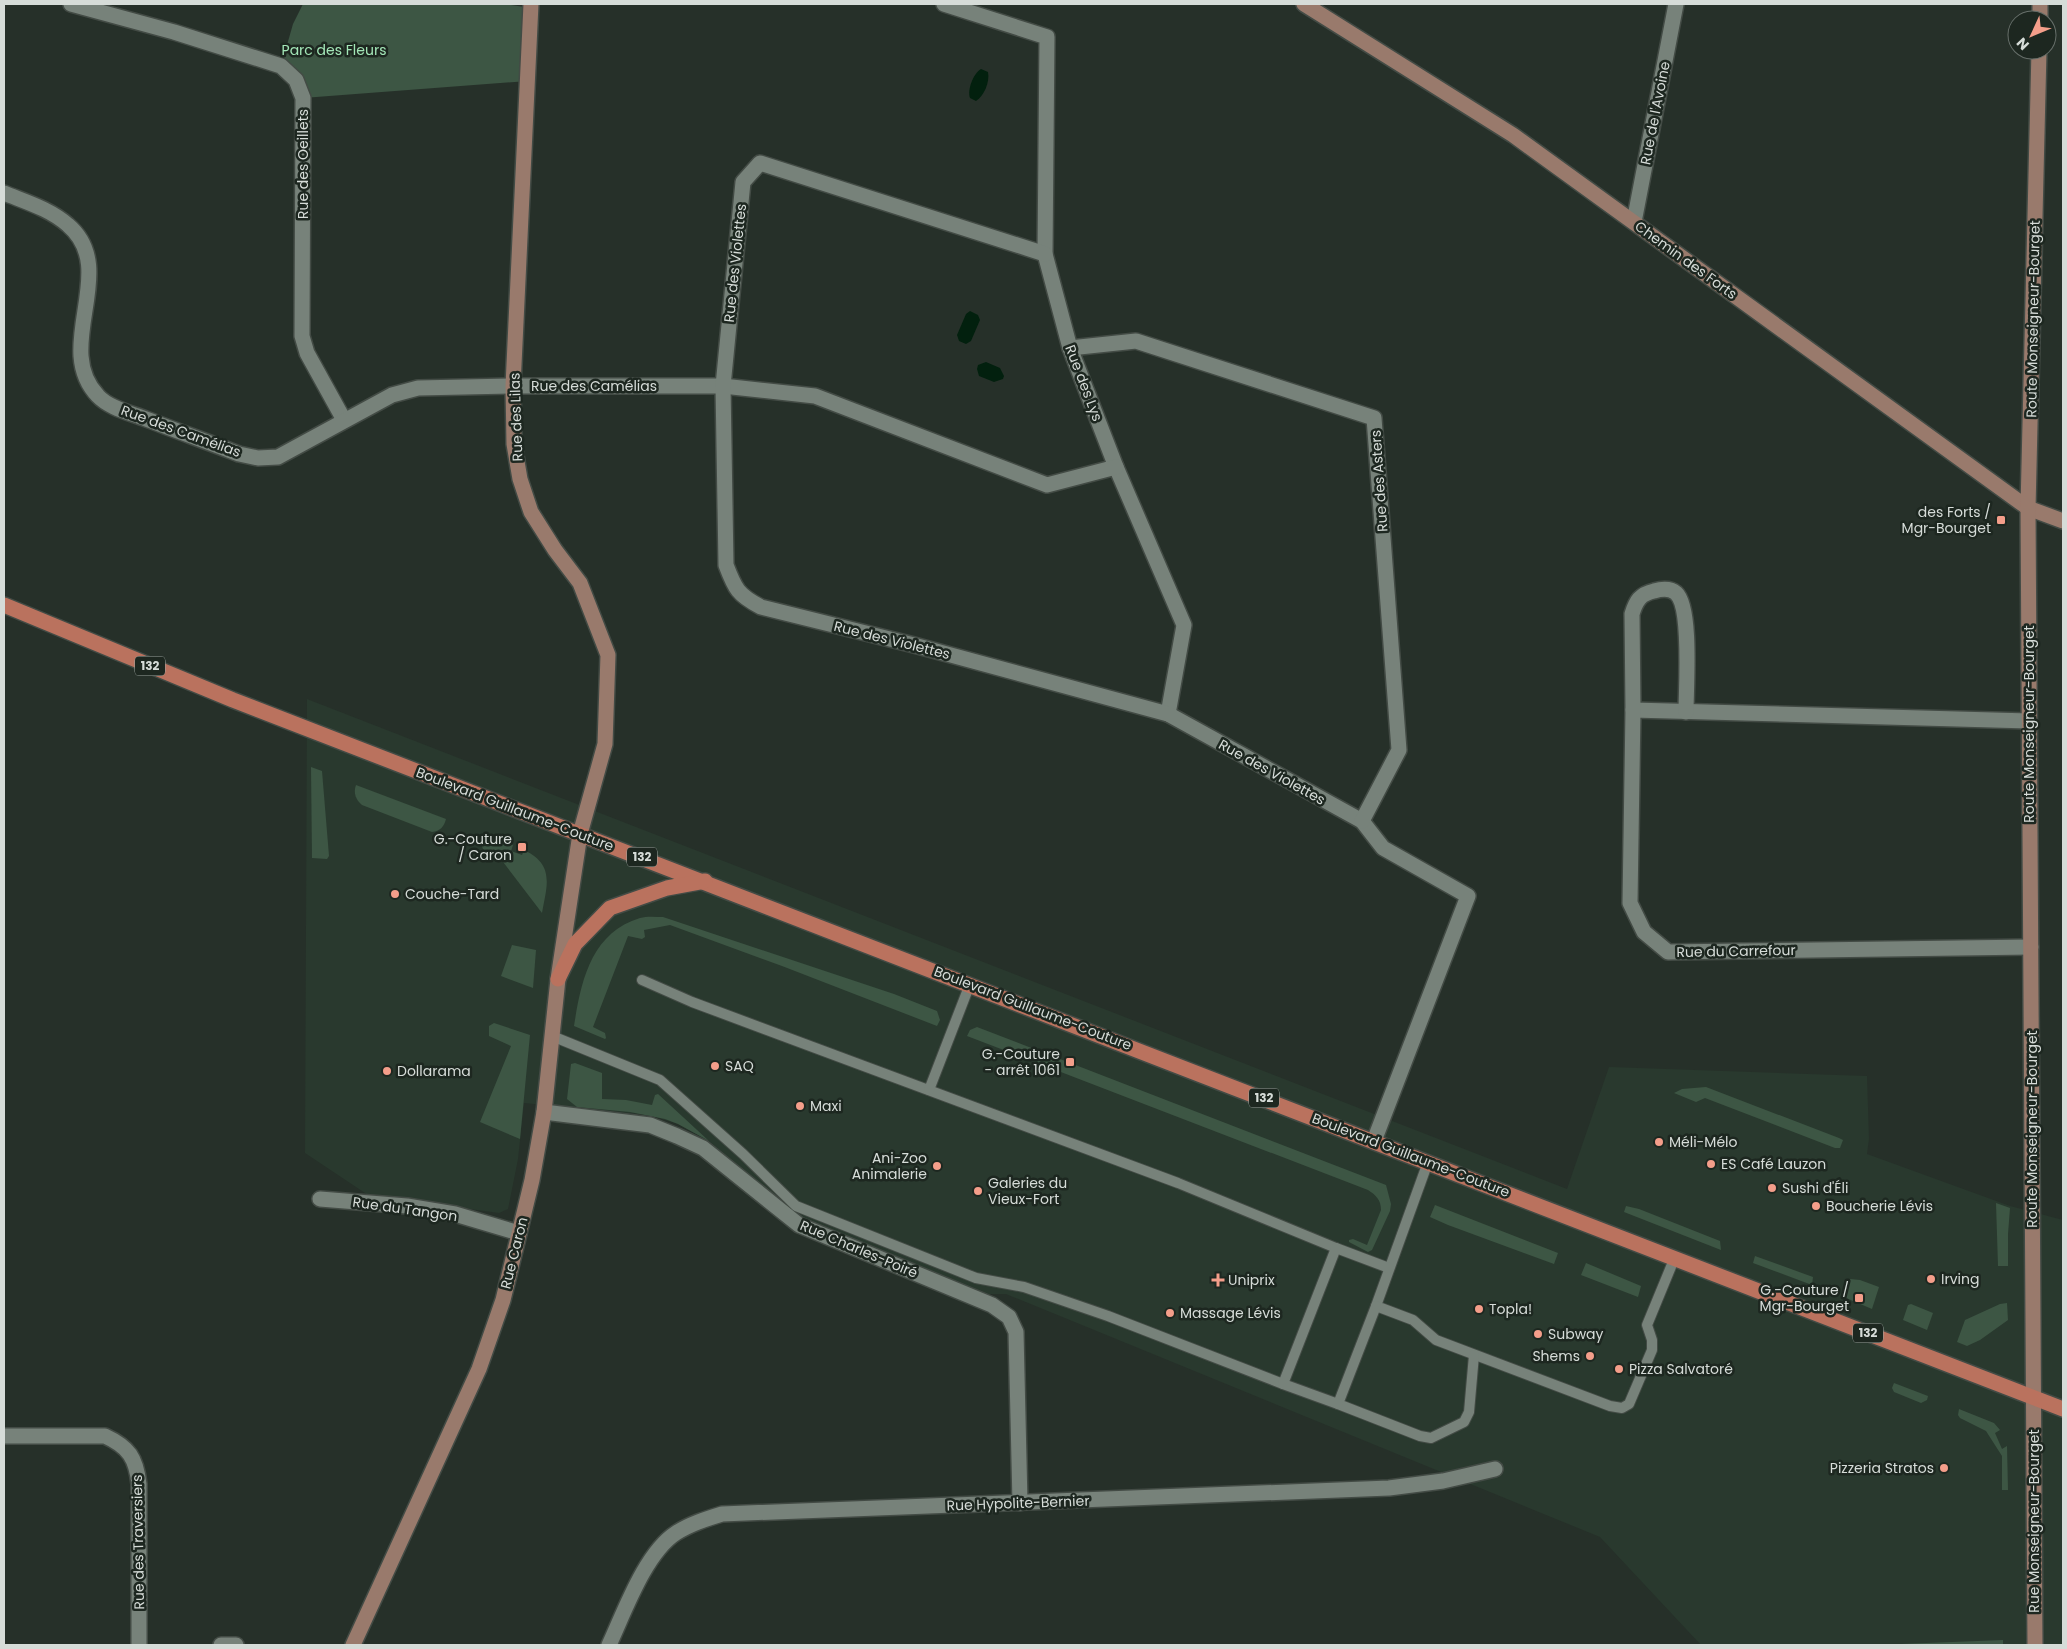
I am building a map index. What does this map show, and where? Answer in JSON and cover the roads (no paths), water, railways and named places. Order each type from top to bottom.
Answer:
[{"type":"main road","name":"Boulevard Guillaume-Couture","points":[[4,605],[233,700],[705,881],[2063,1409]]},
{"type":"main road","points":[[558,979],[575,944],[610,908],[667,888],[705,881]]},
{"type":"street","name":"Rue des Oeillets","points":[[70,4],[174,32],[281,66],[296,80],[303,98],[302,336],[307,353],[344,420]]},
{"type":"street","name":"Rue des Lilas","points":[[531,4],[513,386],[514,444],[520,479],[532,512],[555,550],[580,583],[600,629],[608,655],[605,744],[580,834]]},
{"type":"street","name":"Rue des Lys","points":[[944,4],[1047,37],[1045,254],[1070,348],[1116,467],[1184,625],[1168,714]]},
{"type":"street","name":"Chemin des Forts","points":[[1304,4],[1513,135],[2028,508],[2063,521]]},
{"type":"street","name":"Rue de l'Avoine","points":[[1634,222],[1676,4]]},
{"type":"street","name":"Route Monseigneur-Bourget","points":[[2033,1397],[2028,508],[2039,60]]},
{"type":"street","name":"Rue des Violettes","points":[[1045,254],[760,163],[743,182],[723,386],[726,565],[732,580],[743,598],[761,606],[924,647],[1168,714],[1362,821],[1383,848],[1468,896],[1374,1141]]},
{"type":"street","name":"Rue des Camélias","points":[[4,193],[51,212],[69,226],[85,244],[90,264],[80,359],[85,380],[99,398],[118,408],[239,454],[258,458],[278,457],[392,395],[418,388],[723,386],[815,396],[1047,485],[1116,467]]},
{"type":"street","name":"Rue des Asters","points":[[1070,348],[1136,342],[1374,418],[1399,750],[1362,821]]},
{"type":"street","name":"Rue du Carrefour","points":[[1686,712],[1686,617],[1682,602],[1675,592],[1664,588],[1651,592],[1637,600],[1632,614],[1633,710],[1630,903],[1644,932],[1668,952],[2031,947]]},
{"type":"street","points":[[1633,710],[2029,721]]},
{"type":"street","name":"Rue Caron","points":[[353,1645],[479,1369],[502,1300],[532,1180],[544,1112],[558,979],[580,834]]},
{"type":"street","name":"Rue Charles-Poiré","points":[[544,1112],[650,1125],[677,1136],[702,1148],[799,1225],[992,1305],[1009,1317],[1016,1332],[1020,1503]]},
{"type":"street","name":"Rue du Tangon","points":[[320,1199],[407,1206],[455,1214],[518,1233]]},
{"type":"street","name":"Rue Monseigneur-Bourget","points":[[2033,1397],[2035,1645]]},
{"type":"street","name":"Rue des Traversiers","points":[[4,1436],[105,1436],[120,1443],[127,1450],[137,1466],[139,1484],[139,1645]]},
{"type":"street","name":"Rue Hypolite-Bernier","points":[[610,1645],[648,1566],[674,1534],[694,1523],[722,1514],[1390,1488],[1443,1481],[1495,1470]]},
{"type":"street","points":[[222,1645],[236,1645]]},
{"type":"lane","points":[[642,980],[692,1002],[1178,1183],[1389,1268]]},
{"type":"lane","points":[[929,1090],[970,984]]},
{"type":"lane","points":[[552,1036],[660,1080],[743,1154],[796,1206],[976,1278],[1024,1287],[1108,1316],[1420,1436],[1431,1438],[1464,1422],[1469,1412],[1474,1355]]},
{"type":"lane","points":[[1338,1404],[1428,1162]]},
{"type":"lane","points":[[1283,1384],[1336,1248]]},
{"type":"lane","points":[[1376,1306],[1413,1320],[1436,1340],[1610,1406],[1622,1408],[1630,1404],[1652,1350],[1652,1340],[1647,1325],[1674,1258]]},
{"type":"place","name":"des Forts / Mgr-Bourget","points":[[2001,520]]},
{"type":"place","name":"G.-Couture / Caron","points":[[522,847]]},
{"type":"place","name":"Couche-Tard","points":[[395,894]]},
{"type":"place","name":"G.-Couture - arrêt 1061","points":[[1070,1062]]},
{"type":"place","name":"SAQ","points":[[715,1066]]},
{"type":"place","name":"Dollarama","points":[[387,1071]]},
{"type":"place","name":"Maxi","points":[[800,1106]]},
{"type":"place","name":"Méli-Mélo","points":[[1659,1142]]},
{"type":"place","name":"ES Café Lauzon","points":[[1711,1164]]},
{"type":"place","name":"Ani-Zoo Animalerie","points":[[937,1166]]},
{"type":"place","name":"Sushi d'Éli","points":[[1772,1188]]},
{"type":"place","name":"Galeries du Vieux-Fort","points":[[978,1191]]},
{"type":"place","name":"Boucherie Lévis","points":[[1816,1206]]},
{"type":"place","name":"Irving","points":[[1931,1279]]},
{"type":"place","name":"Uniprix","points":[[1218,1280]]},
{"type":"place","name":"G.-Couture / Mgr-Bourget","points":[[1859,1298]]},
{"type":"place","name":"Topla!","points":[[1479,1309]]},
{"type":"place","name":"Massage Lévis","points":[[1170,1313]]},
{"type":"place","name":"Subway","points":[[1538,1334]]},
{"type":"place","name":"Shems","points":[[1590,1356]]},
{"type":"place","name":"Pizza Salvatoré","points":[[1619,1369]]},
{"type":"place","name":"Pizzeria Stratos","points":[[1944,1468]]},
{"type":"park label","name":"Parc des Fleurs","points":[[334,50]]}]
